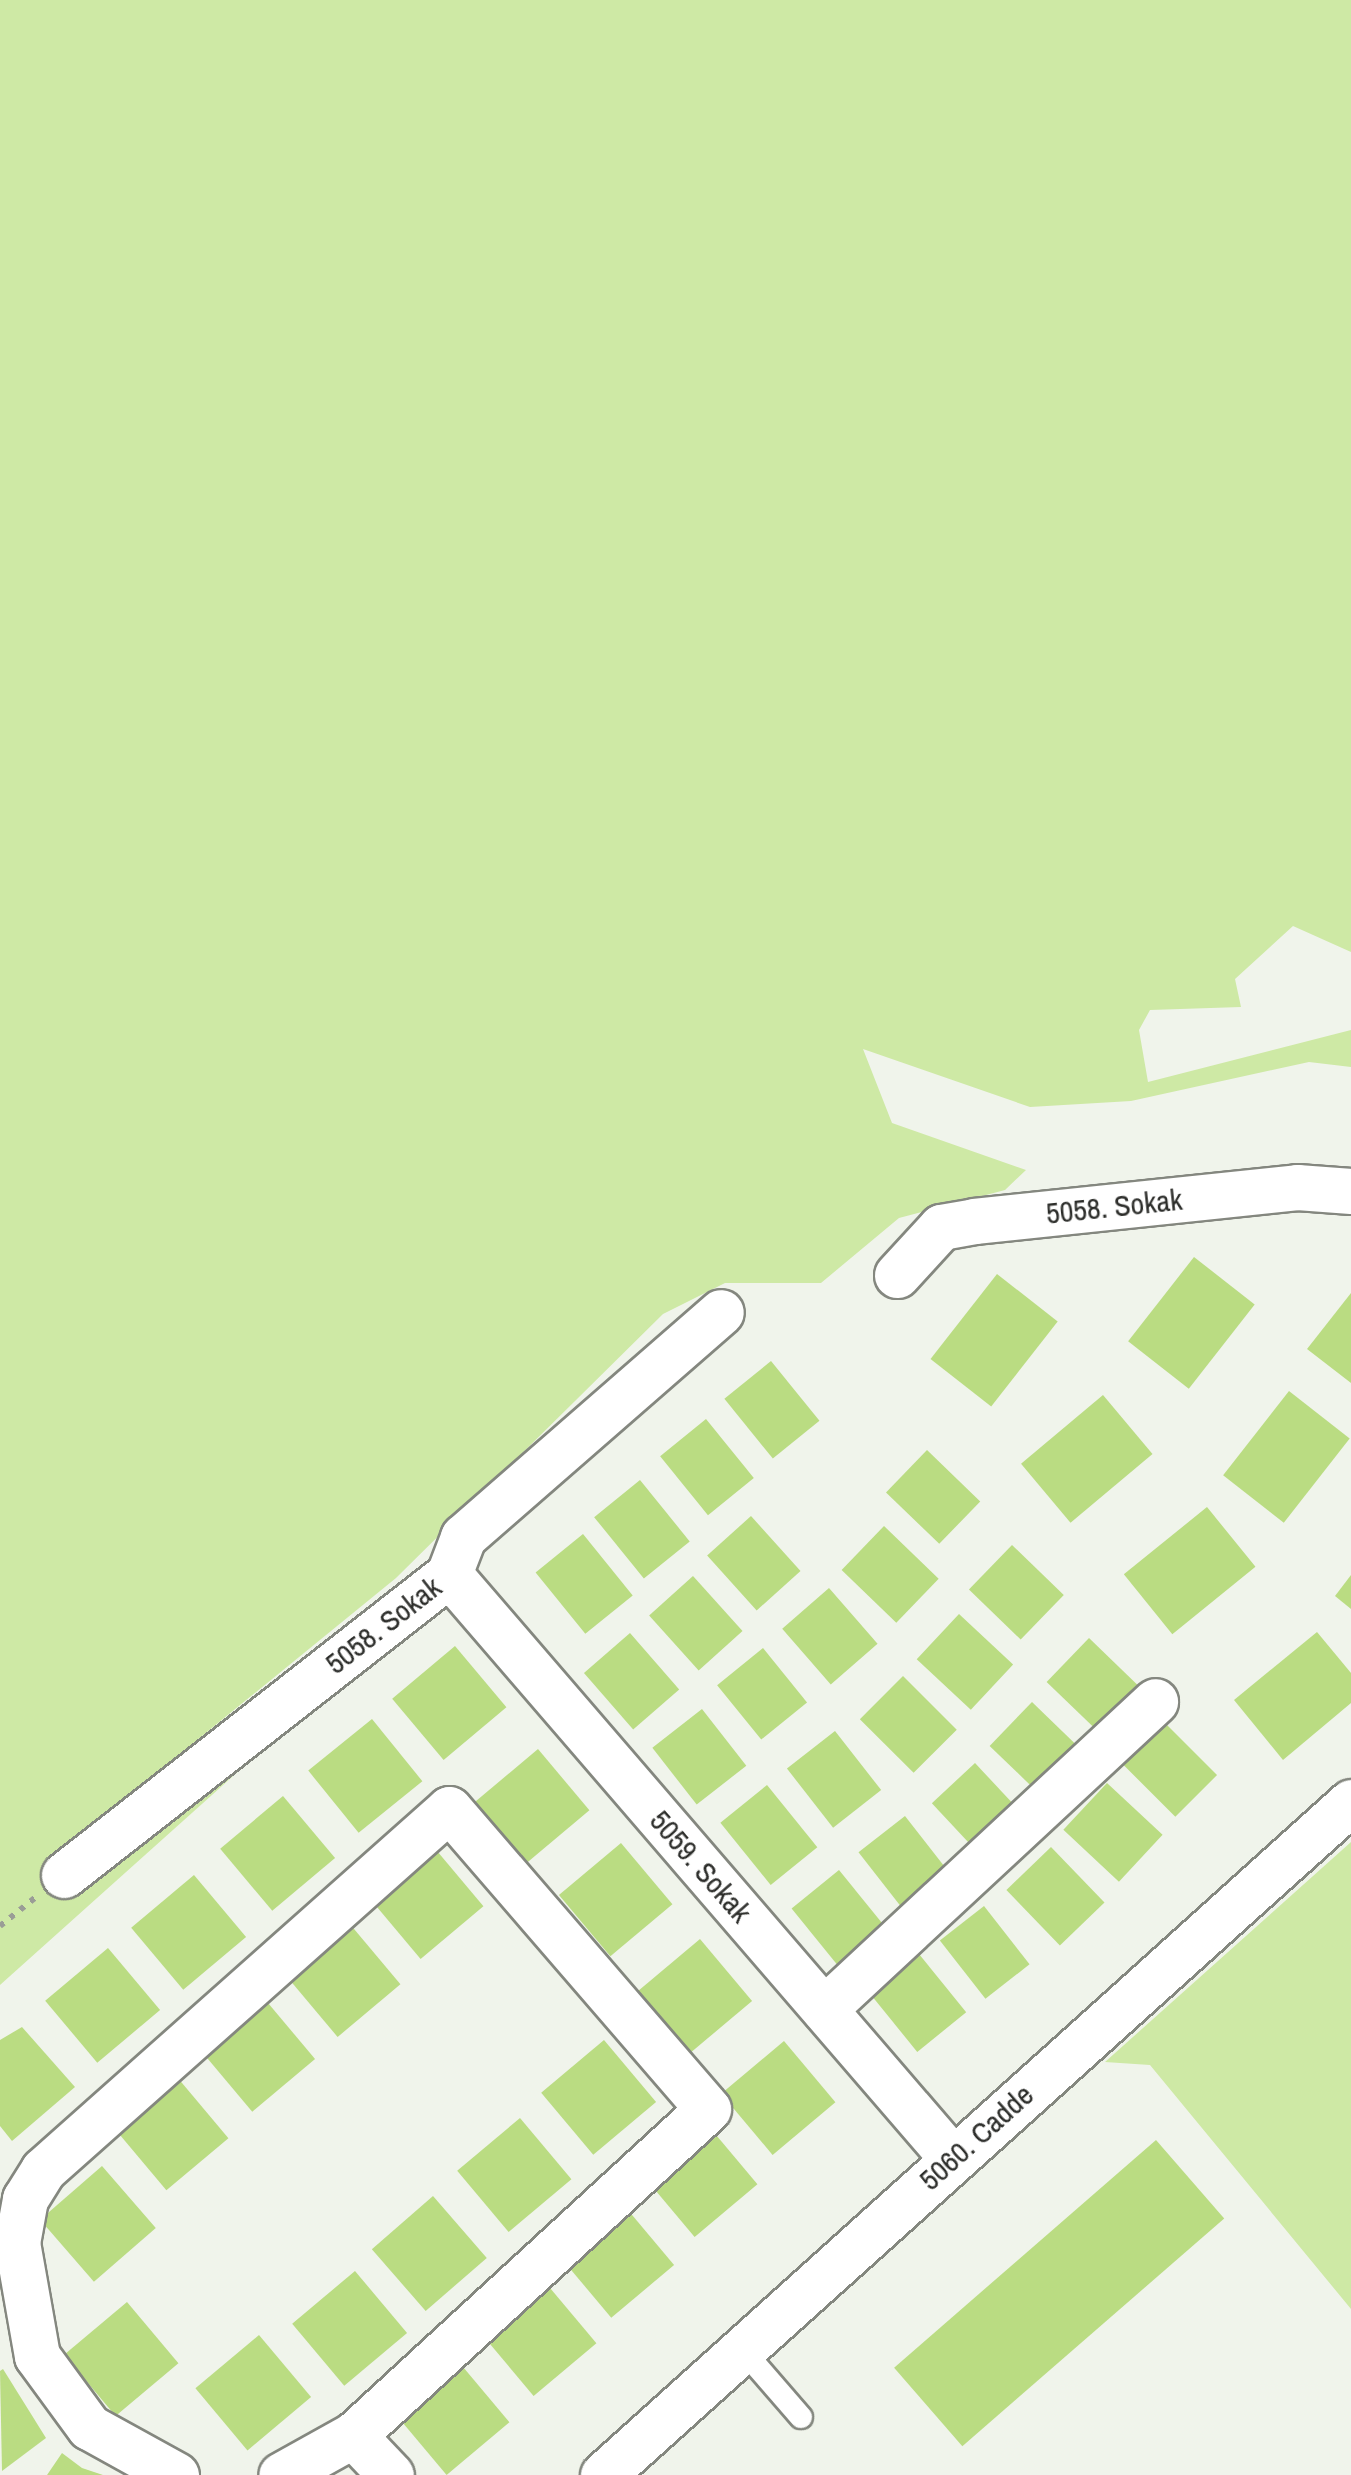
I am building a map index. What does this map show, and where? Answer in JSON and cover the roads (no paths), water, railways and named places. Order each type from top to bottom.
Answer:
[{"type":"street","name":"5058. Sokak","points":[[897,1275],[942,1227],[974,1221],[1297,1186],[1351,1191]]},
{"type":"street","name":"5058. Sokak","points":[[64,1875],[449,1574],[462,1537],[721,1312]]},
{"type":"street","name":"5059. Sokak","points":[[449,1574],[952,2158]]},
{"type":"street","points":[[824,2009],[1155,1701]]},
{"type":"street","name":"5060. Cadde","points":[[603,2475],[1351,1802]]},
{"type":"street","points":[[176,2475],[89,2428],[37,2356],[17,2243],[25,2198],[43,2170],[449,1809],[708,2109],[361,2455],[281,2475]]},
{"type":"street","points":[[361,2455],[391,2475]]},
{"type":"lane","points":[[742,2349],[801,2417]]}]
